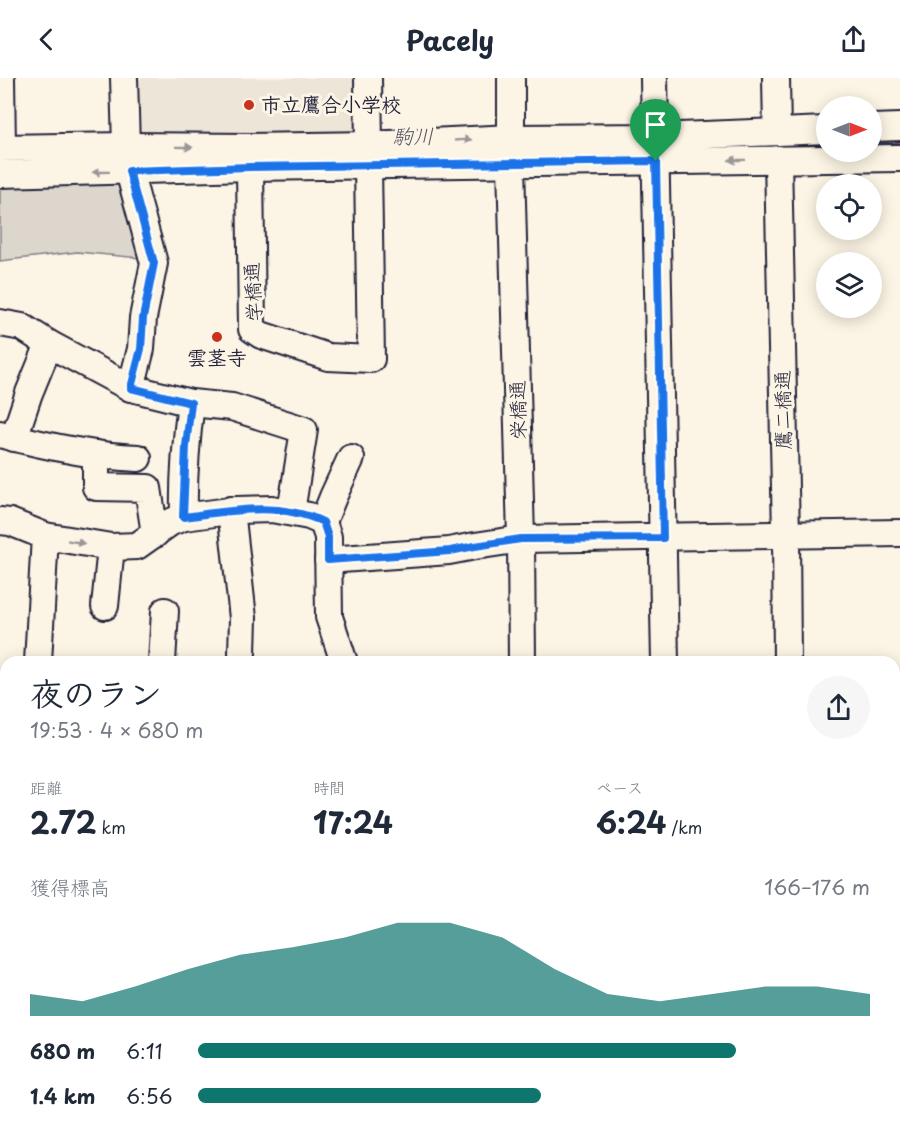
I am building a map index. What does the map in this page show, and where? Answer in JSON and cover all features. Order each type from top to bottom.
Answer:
[{"type":"street","points":[[1,78],[1,148],[250,147],[369,155]]},
{"type":"street","points":[[124,78],[126,146]]},
{"type":"street","points":[[368,78],[369,155]]},
{"type":"street","name":"栄橋通","points":[[511,78],[522,656]]},
{"type":"street","points":[[654,78],[665,656]]},
{"type":"street","points":[[776,78],[777,132]]},
{"type":"street","points":[[882,128],[900,127]]},
{"type":"street","points":[[655,149],[777,132],[816,130]]},
{"type":"street","points":[[0,174],[250,167],[369,155],[512,151],[655,149],[778,159],[900,158]]},
{"type":"street","name":"学橋通","points":[[250,167],[252,329],[261,335],[328,357],[371,360],[369,155]]},
{"type":"street","name":"鷹二橋通","points":[[778,159],[787,656]]},
{"type":"street","points":[[129,171],[154,263],[143,318],[141,349],[131,388]]},
{"type":"street","points":[[0,322],[22,327],[131,388],[191,403],[232,407],[304,430],[291,512]]},
{"type":"street","points":[[49,344],[29,393],[7,436],[35,444],[107,457],[138,458]]},
{"type":"street","points":[[183,517],[186,446],[191,403]]},
{"type":"street","points":[[96,454],[96,487],[148,488],[155,534]]},
{"type":"street","points":[[342,656],[329,617],[328,537],[323,522],[351,458]]},
{"type":"street","points":[[0,521],[10,522],[45,536],[111,548],[137,546],[171,522],[183,517],[231,510],[272,509],[309,516],[323,522]]},
{"type":"street","points":[[231,510],[243,618],[242,653]]},
{"type":"street","points":[[328,560],[450,551],[521,539],[900,533]]},
{"type":"street","points":[[38,656],[45,536]]},
{"type":"street","points":[[105,606],[111,548]]},
{"type":"street","points":[[162,656],[165,611]]},
{"type":"shaded area","name":"市立鷹合小学校","points":[[136,78],[361,78],[361,132],[355,138],[137,137]]},
{"type":"shaded area","points":[[119,177],[140,258],[77,252],[0,261],[0,179]]},
{"type":"waterway","name":"駒川","points":[[882,144],[900,144]]},
{"type":"waterway","name":"駒川","points":[[713,148],[816,145]]},
{"type":"place","name":"市立鷹合小学校","points":[[249,105]]},
{"type":"place","name":"雲茎寺","points":[[217,337]]},
{"type":"route","points":[[656,161],[663,538],[521,539],[450,551],[328,560],[328,537],[323,522],[309,516],[272,509],[237,510],[183,517],[186,446],[191,403],[131,388],[141,349],[143,318],[154,263],[129,171],[656,161]]}]
